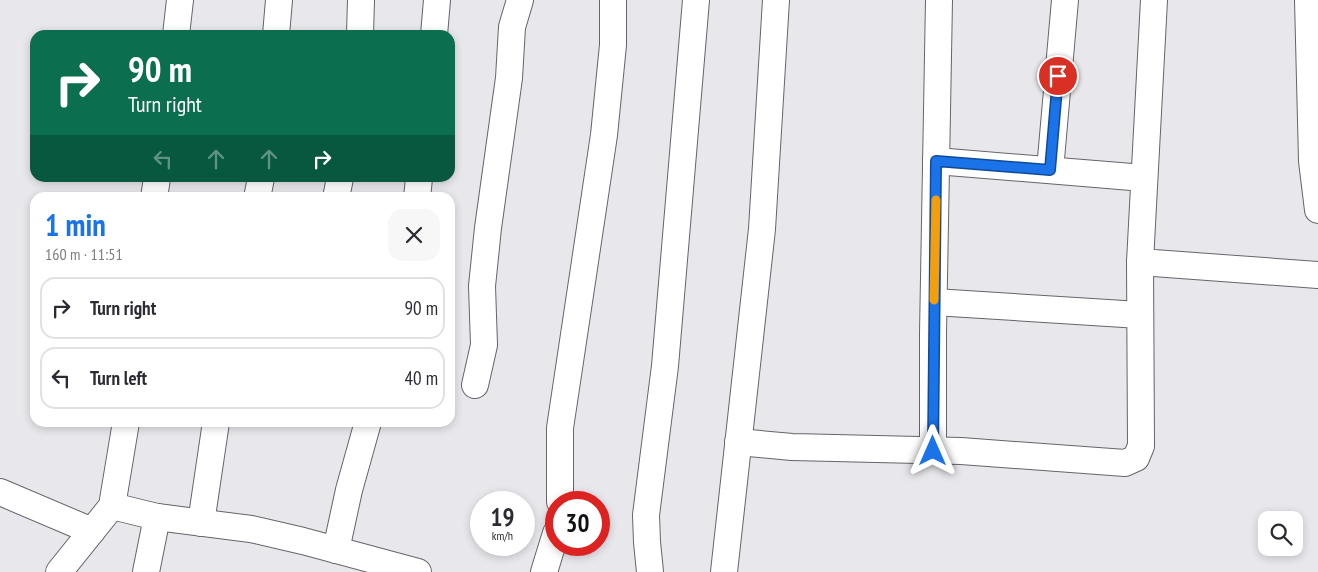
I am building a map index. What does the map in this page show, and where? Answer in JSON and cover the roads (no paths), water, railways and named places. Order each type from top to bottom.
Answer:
[{"type":"street","points":[[177,30],[180,0]]},
{"type":"street","points":[[276,30],[279,0]]},
{"type":"street","points":[[360,30],[361,0]]},
{"type":"street","points":[[434,30],[437,0]]},
{"type":"street","points":[[475,385],[484,345],[482,286],[488,228],[509,78],[512,27],[520,0]]},
{"type":"street","points":[[560,491],[560,428],[604,135],[613,44],[613,0]]},
{"type":"street","points":[[650,572],[646,514],[665,366],[696,0]]},
{"type":"street","points":[[724,572],[762,229],[776,0]]},
{"type":"street","points":[[933,451],[939,0]]},
{"type":"street","points":[[1050,170],[1065,0]]},
{"type":"street","points":[[738,442],[792,447],[961,450],[1125,462],[1136,458],[1141,446],[1140,262],[1154,0]]},
{"type":"street","points":[[1308,0],[1318,210]]},
{"type":"street","points":[[936,161],[1144,178]]},
{"type":"street","points":[[1140,262],[1318,275]]},
{"type":"street","points":[[934,302],[1140,315]]},
{"type":"street","points":[[59,572],[112,506],[125,427]]},
{"type":"street","points":[[201,524],[215,427]]},
{"type":"street","points":[[336,550],[349,490],[367,427]]},
{"type":"street","points":[[0,492],[92,531]]},
{"type":"street","points":[[112,506],[157,517],[250,529],[418,572]]},
{"type":"street","points":[[146,572],[157,517]]},
{"type":"street","points":[[544,572],[549,556]]}]
